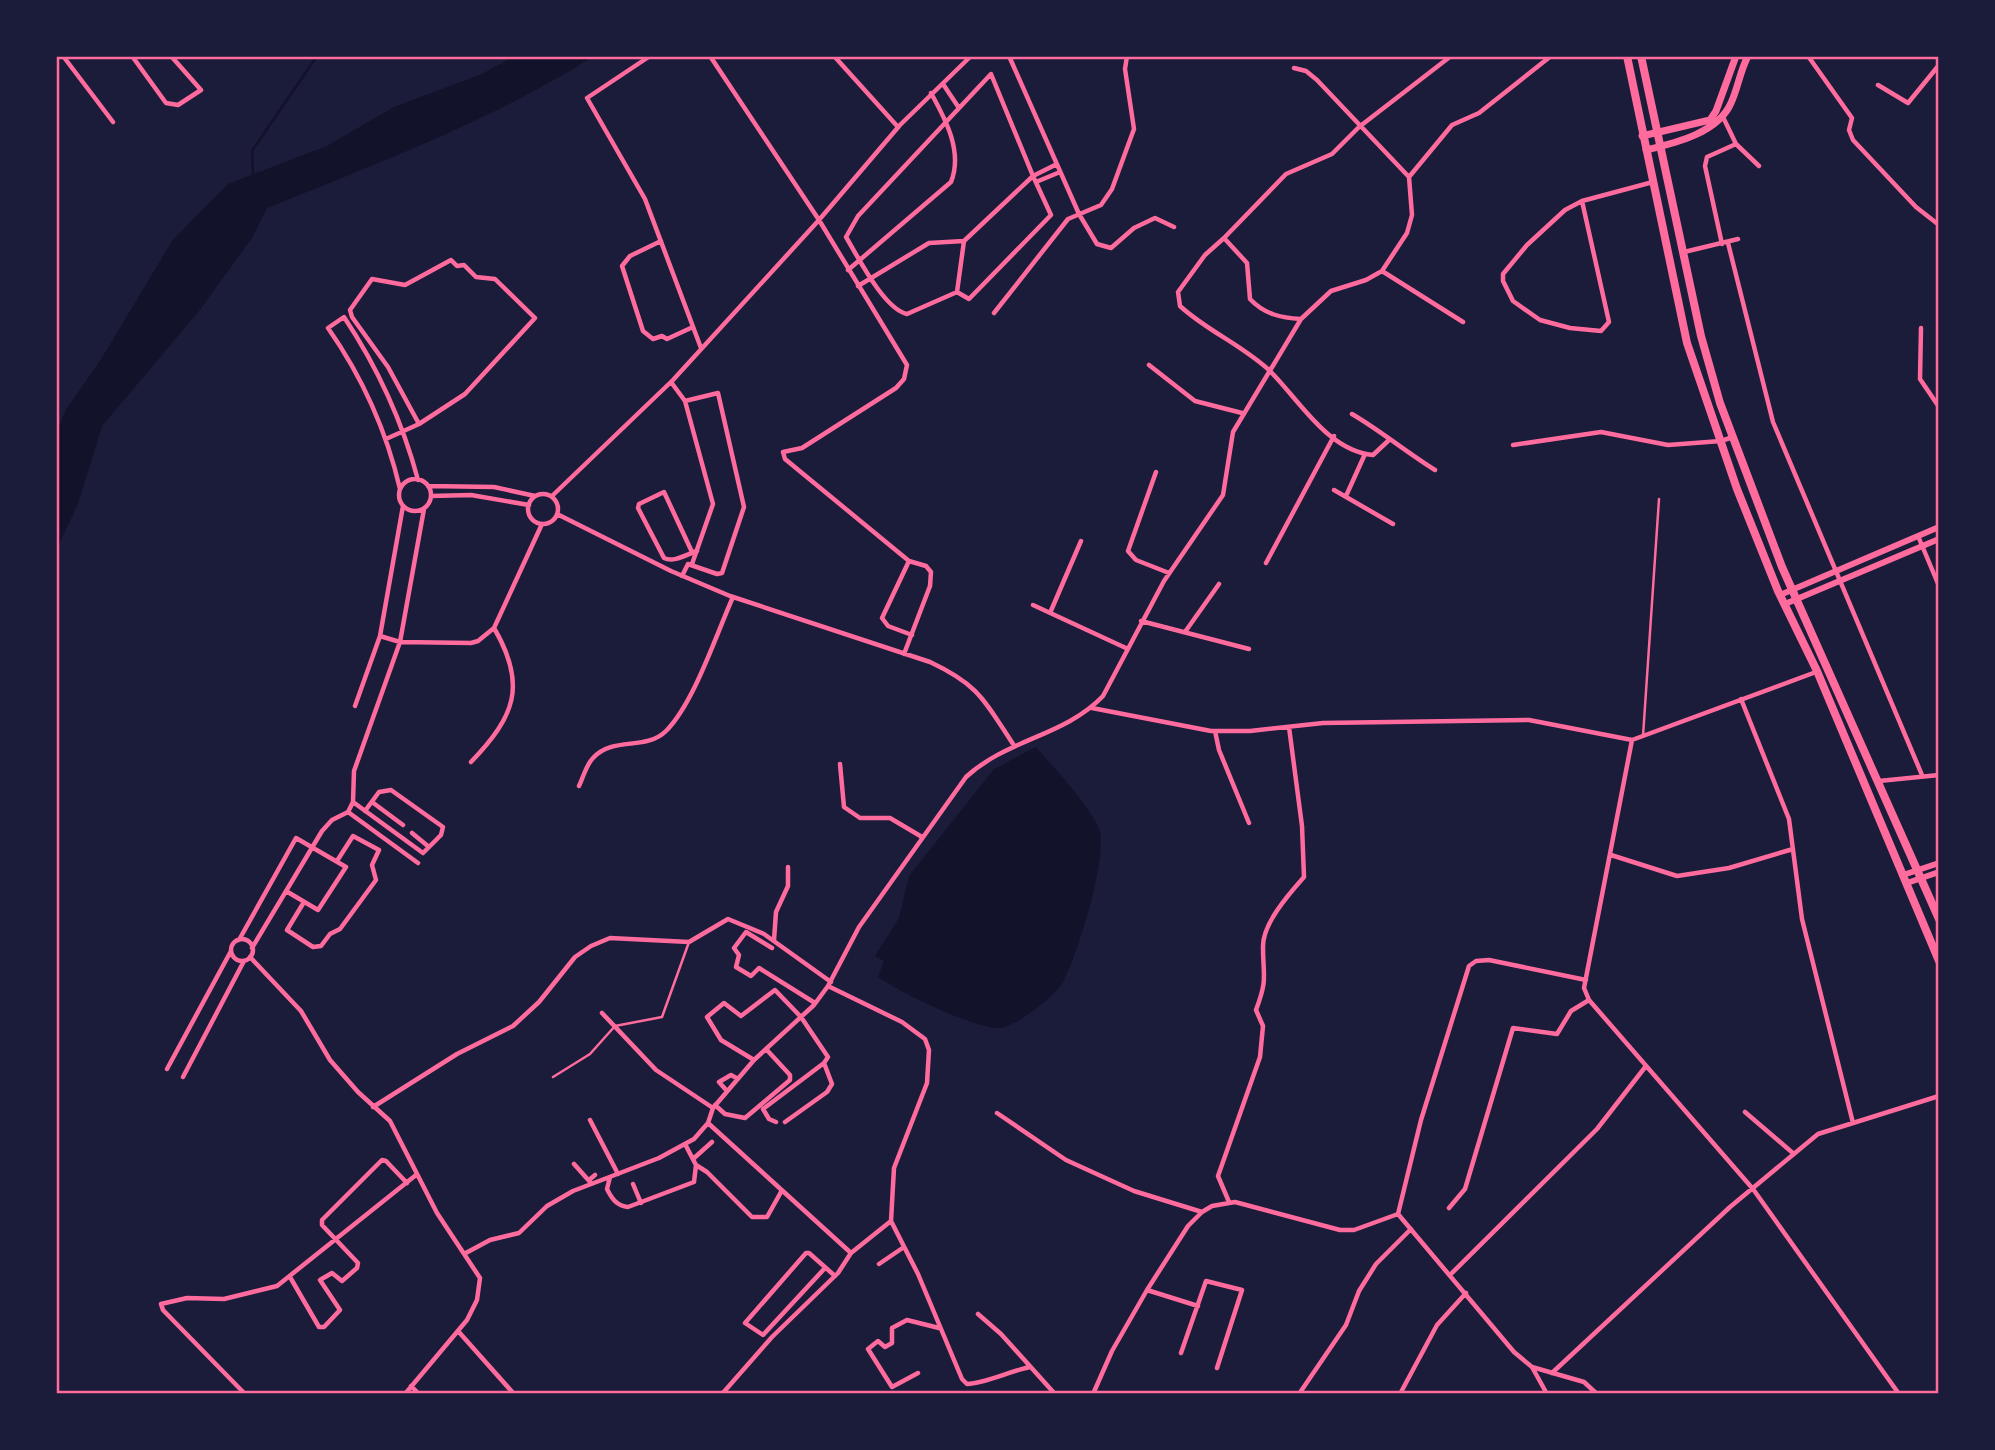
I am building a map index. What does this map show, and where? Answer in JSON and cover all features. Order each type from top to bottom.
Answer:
[{"type":"highway","points":[[1627,56],[1687,343],[1721,441],[1780,594],[1817,671],[1939,961]]},
{"type":"highway","points":[[1641,56],[1701,335],[1733,437],[1792,590],[1939,919]]},
{"type":"main road","points":[[1642,136],[1710,120],[1736,56]]},
{"type":"main road","points":[[1646,150],[1690,136],[1723,117],[1731,104],[1748,56]]},
{"type":"main road","points":[[1729,75],[1740,78]]},
{"type":"street","points":[[63,56],[113,122]]},
{"type":"street","points":[[112,56],[118,56]]},
{"type":"street","points":[[132,56],[166,103],[178,105],[201,90],[184,67],[171,56]]},
{"type":"street","points":[[650,56],[587,98],[645,199],[701,348]]},
{"type":"street","points":[[710,56],[819,220],[907,365],[904,379],[896,388],[802,448],[783,452],[785,459],[909,561],[926,566],[931,572],[930,586],[904,654]]},
{"type":"street","points":[[834,56],[898,127]]},
{"type":"street","points":[[400,489],[407,481],[418,480],[428,486],[483,486],[535,496],[551,496],[671,382],[819,220],[898,127],[971,56]]},
{"type":"street","points":[[1009,56],[1079,214],[1097,244],[1111,248],[1135,228],[1155,218],[1174,227]]},
{"type":"street","points":[[994,313],[1068,219],[1101,205],[1112,189],[1134,130],[1125,69],[1128,56]]},
{"type":"street","points":[[1388,441],[1373,455],[1365,454],[1334,436],[1305,414],[1270,372],[1186,312],[1177,300],[1187,279],[1286,174],[1332,154],[1359,127],[1451,56]]},
{"type":"street","points":[[1409,177],[1452,125],[1479,113],[1551,56]]},
{"type":"street","points":[[1808,56],[1852,118],[1849,130],[1853,140],[1916,207],[1939,225]]},
{"type":"street","points":[[1878,85],[1908,103],[1939,65]]},
{"type":"street","points":[[464,1254],[490,1240],[519,1233],[547,1206],[590,1181],[618,1174],[685,1144],[708,1123],[714,1106],[754,1060],[815,1003],[830,984],[859,927],[966,777],[982,762],[1013,744],[1043,736],[1092,708],[1103,696],[1170,573],[1223,495],[1228,481],[1230,446],[1242,413],[1301,319],[1331,291],[1366,280],[1382,271],[1407,233],[1412,215],[1409,177],[1307,71],[1294,68]]},
{"type":"street","points":[[991,74],[1051,215],[969,299],[957,292],[906,314],[898,312],[846,237],[850,226],[991,74]]},
{"type":"street","points":[[943,84],[959,108]]},
{"type":"street","points":[[848,270],[951,182],[957,168],[946,122],[931,93]]},
{"type":"street","points":[[1723,117],[1736,144],[1759,166]]},
{"type":"street","points":[[1736,144],[1707,157],[1705,166],[1773,422],[1922,775]]},
{"type":"street","points":[[859,286],[929,243],[964,241],[1035,179],[1057,164]]},
{"type":"street","points":[[1035,179],[1060,172]]},
{"type":"street","points":[[1583,201],[1609,322],[1601,331],[1570,328],[1540,320],[1513,300],[1503,281],[1507,267],[1565,210],[1583,201],[1653,182]]},
{"type":"street","points":[[1224,238],[1247,263],[1250,299],[1256,306],[1283,318],[1301,319]]},
{"type":"street","points":[[1684,252],[1738,239]]},
{"type":"street","points":[[957,292],[964,241]]},
{"type":"street","points":[[661,242],[630,256],[622,266],[643,331],[653,339],[662,336],[667,339],[693,327]]},
{"type":"street","points":[[386,439],[419,424],[465,394],[536,318],[495,279],[476,277],[464,265],[457,266],[452,260],[405,285],[372,279],[350,310],[352,317],[388,367],[419,424]]},
{"type":"street","points":[[1382,271],[1463,322]]},
{"type":"street","points":[[355,706],[380,636],[403,506],[386,439],[365,388],[328,328],[344,317],[382,380],[404,432],[418,480]]},
{"type":"street","points":[[1921,328],[1920,379],[1939,407]]},
{"type":"street","points":[[1149,365],[1195,401],[1242,413]]},
{"type":"street","points":[[671,382],[685,401],[713,504],[694,551],[692,564]]},
{"type":"street","points":[[682,576],[688,564],[717,574],[722,573],[744,507],[721,397],[715,393],[685,401]]},
{"type":"street","points":[[1352,414],[1382,432],[1388,441],[1435,470]]},
{"type":"street","points":[[1513,445],[1601,432],[1668,445],[1721,441],[1733,437]]},
{"type":"street","points":[[1266,563],[1334,436]]},
{"type":"street","points":[[1346,496],[1365,454]]},
{"type":"street","points":[[1156,472],[1128,551],[1136,560],[1170,573]]},
{"type":"street","points":[[183,1077],[244,961],[250,957],[313,847],[332,820],[348,811],[353,802],[354,771],[400,642],[424,509],[431,496],[428,486]]},
{"type":"street","points":[[1334,489],[1393,524]]},
{"type":"street","points":[[664,492],[694,551],[671,560],[664,558],[638,508],[639,504],[664,492]]},
{"type":"street","points":[[431,496],[471,495],[529,505]]},
{"type":"street","points":[[535,496],[529,505],[530,515],[542,524],[551,522],[557,514],[558,504],[551,496]]},
{"type":"street","points":[[403,506],[415,512],[424,509]]},
{"type":"street","points":[[557,514],[682,576],[733,597],[904,654],[955,674],[976,689],[1013,744]]},
{"type":"street","points":[[380,636],[400,642],[478,641],[494,628],[542,524]]},
{"type":"street","points":[[1780,594],[1939,527]]},
{"type":"street","points":[[1919,536],[1939,586]]},
{"type":"street","points":[[1785,604],[1939,539]]},
{"type":"street","points":[[1049,613],[1080,541]]},
{"type":"street","points":[[909,561],[882,618],[888,626],[912,635]]},
{"type":"street","points":[[1185,632],[1219,584]]},
{"type":"street","points":[[579,786],[591,759],[607,747],[651,741],[680,715],[733,597]]},
{"type":"street","points":[[1033,605],[1128,649]]},
{"type":"street","points":[[1142,621],[1249,649]]},
{"type":"street","points":[[471,762],[496,735],[508,716],[512,700],[507,651],[494,628]]},
{"type":"street","points":[[1092,708],[1130,718],[1215,731],[1323,723],[1529,720],[1632,740],[1827,667]]},
{"type":"street","points":[[1741,699],[1789,819],[1802,919],[1853,1123]]},
{"type":"street","points":[[1229,1202],[1218,1176],[1260,1058],[1263,1026],[1256,1010],[1266,982],[1263,944],[1280,904],[1304,877],[1302,826],[1289,727]]},
{"type":"street","points":[[1215,731],[1219,750],[1249,823]]},
{"type":"street","points":[[1632,740],[1584,988],[1589,1000],[1753,1189],[1899,1394]]},
{"type":"street","points":[[840,764],[844,807],[852,815],[890,818],[922,837]]},
{"type":"street","points":[[1878,781],[1939,775]]},
{"type":"street","points":[[353,802],[365,811],[388,827],[424,854],[443,827],[391,790],[379,792],[365,811]]},
{"type":"street","points":[[372,802],[403,825]]},
{"type":"street","points":[[348,811],[418,863]]},
{"type":"street","points":[[381,835],[388,827]]},
{"type":"street","points":[[412,833],[429,848]]},
{"type":"street","points":[[304,902],[286,930],[313,947],[321,946],[356,912],[376,880],[372,865],[379,850],[353,836],[337,861]]},
{"type":"street","points":[[167,1069],[296,838],[346,867],[322,908],[318,910],[286,891]]},
{"type":"street","points":[[1611,855],[1676,876],[1729,868],[1793,849]]},
{"type":"street","points":[[1905,879],[1939,863]]},
{"type":"street","points":[[774,941],[776,912],[788,886],[788,867]]},
{"type":"street","points":[[1920,874],[1939,872]]},
{"type":"street","points":[[373,1107],[457,1054],[513,1026],[539,1002],[575,957],[592,946],[610,938],[689,942],[728,919],[741,922],[774,941],[830,984],[918,1031],[929,1050],[927,1083],[894,1168],[891,1221],[967,1384],[1030,1367]]},
{"type":"street","points":[[772,948],[746,932],[734,948],[739,955],[736,967],[751,975],[759,968],[815,1003]]},
{"type":"street","points":[[239,940],[249,942],[253,948]]},
{"type":"street","points":[[231,951],[234,957],[244,961]]},
{"type":"street","points":[[250,957],[301,1011],[330,1060],[373,1107],[390,1121],[416,1175],[481,1283],[477,1300],[458,1331],[405,1394]]},
{"type":"street","points":[[1398,1214],[1421,1120],[1469,966],[1476,961],[1489,960],[1586,980]]},
{"type":"street","points":[[754,1060],[721,1040],[707,1017],[724,1003],[741,1016],[772,989],[801,1017],[828,1057],[824,1063],[763,1109],[769,1119],[776,1122]]},
{"type":"street","points":[[1449,1208],[1465,1189],[1513,1028],[1557,1034],[1571,1011],[1589,1000]]},
{"type":"street","points":[[602,1013],[656,1070],[725,1114],[745,1118],[790,1080],[790,1075],[766,1049]]},
{"type":"street","points":[[785,1122],[827,1092],[832,1084],[824,1063]]},
{"type":"street","points":[[1450,1275],[1597,1129],[1646,1066]]},
{"type":"street","points":[[727,1091],[719,1082],[724,1076],[731,1074],[738,1079]]},
{"type":"street","points":[[1552,1373],[1753,1189],[1818,1135],[1939,1096]]},
{"type":"street","points":[[1745,1112],[1794,1154]]},
{"type":"street","points":[[997,1113],[1066,1160],[1134,1191],[1202,1212]]},
{"type":"street","points":[[590,1120],[618,1174]]},
{"type":"street","points":[[708,1123],[781,1192],[852,1253]]},
{"type":"street","points":[[694,1162],[712,1142]]},
{"type":"street","points":[[610,1177],[607,1189],[617,1204],[628,1208],[694,1182],[694,1162],[685,1144]]},
{"type":"street","points":[[290,1277],[319,1327],[324,1327],[340,1310],[320,1280],[332,1273],[342,1281],[357,1268],[358,1262],[323,1226],[322,1220],[382,1160],[407,1183]]},
{"type":"street","points":[[694,1162],[707,1171],[756,1219],[767,1217],[781,1192]]},
{"type":"street","points":[[574,1164],[590,1181]]},
{"type":"street","points":[[244,1394],[163,1310],[162,1304],[187,1298],[224,1299],[276,1286],[416,1175]]},
{"type":"street","points":[[590,1181],[595,1175]]},
{"type":"street","points":[[633,1185],[641,1203]]},
{"type":"street","points":[[1093,1394],[1107,1360],[1147,1290],[1188,1226],[1212,1206],[1229,1202],[1340,1230],[1354,1230],[1398,1214]]},
{"type":"street","points":[[1398,1214],[1514,1352],[1532,1367],[1546,1394]]},
{"type":"street","points":[[722,1394],[772,1337],[835,1276],[852,1253],[891,1221]]},
{"type":"street","points":[[1299,1394],[1346,1325],[1359,1292],[1376,1264],[1411,1229]]},
{"type":"street","points":[[879,1264],[904,1247]]},
{"type":"street","points":[[825,1268],[764,1335],[745,1323],[806,1253],[825,1268],[835,1276]]},
{"type":"street","points":[[1181,1353],[1206,1281],[1242,1290],[1217,1368]]},
{"type":"street","points":[[1147,1290],[1198,1306]]},
{"type":"street","points":[[1400,1394],[1437,1325],[1465,1293]]},
{"type":"street","points":[[978,1314],[990,1323],[1055,1394]]},
{"type":"street","points":[[918,1373],[891,1387],[868,1349],[878,1342],[885,1347],[892,1343],[892,1328],[907,1320],[940,1328]]},
{"type":"street","points":[[458,1331],[514,1394]]},
{"type":"street","points":[[1532,1367],[1574,1377],[1597,1394]]},
{"type":"street","points":[[411,1386],[419,1394]]},
{"type":"lane","points":[[1643,736],[1659,499]]},
{"type":"lane","points":[[552,1077],[590,1054],[615,1026],[662,1017],[689,942]]},
{"type":"shaded area","points":[[515,56],[594,56],[556,79],[475,120],[393,157],[267,208],[252,238],[199,311],[102,426],[78,504],[56,550],[56,435],[65,411],[100,361],[172,241],[228,184],[327,146],[394,107],[482,74]]},
{"type":"shaded area","points":[[1036,747],[1072,789],[1097,824],[1101,846],[1099,864],[1083,930],[1059,988],[1025,1017],[1000,1028],[988,1027],[938,1009],[878,977],[884,961],[875,956],[899,918],[909,876],[994,769]]},
{"type":"waterway","points":[[253,176],[252,151],[317,56]]}]
